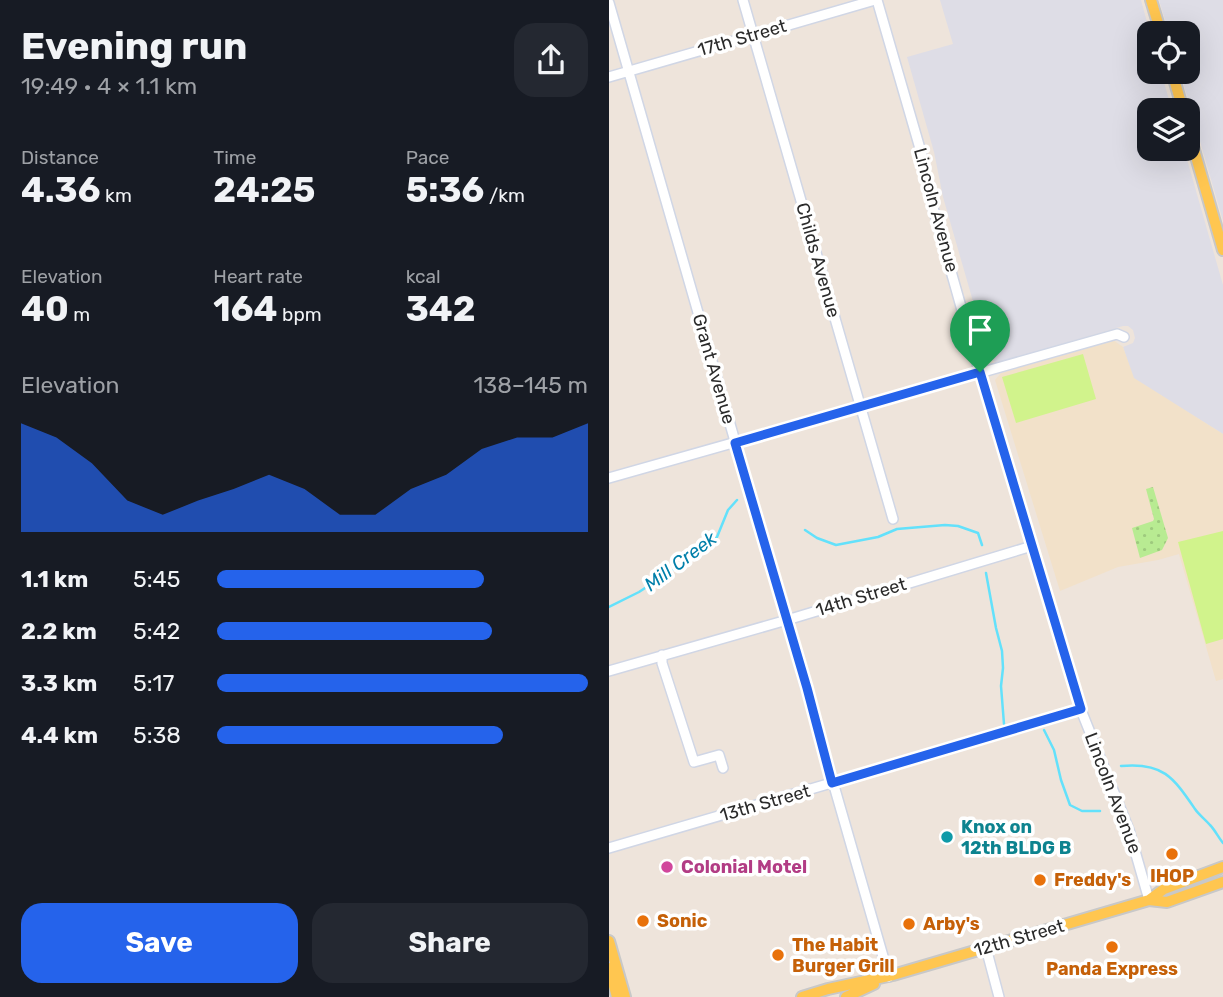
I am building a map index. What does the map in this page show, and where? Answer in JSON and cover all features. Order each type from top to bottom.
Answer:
[{"type":"main road","points":[[1151,0],[1157,21]]},
{"type":"main road","points":[[1197,161],[1223,250]]},
{"type":"main road","name":"12th Street","points":[[802,997],[889,977],[1149,900],[1164,889],[1223,867]]},
{"type":"main road","name":"12th Street","points":[[1149,900],[1167,902],[1223,882]]},
{"type":"main road","points":[[609,941],[625,997]]},
{"type":"main road","points":[[609,968],[617,997]]},
{"type":"main road","name":"12th Street","points":[[846,997],[889,977]]},
{"type":"street","name":"Childs Avenue","points":[[743,0],[893,519]]},
{"type":"street","name":"17th Street","points":[[609,77],[876,0]]},
{"type":"street","name":"Lincoln Avenue","points":[[876,0],[921,152],[930,197],[980,372],[1081,709],[1129,830],[1149,900]]},
{"type":"street","name":"Grant Avenue","points":[[609,3],[889,977]]},
{"type":"street","points":[[609,478],[1117,334],[1124,337]]},
{"type":"street","name":"14th Street","points":[[609,671],[1032,546]]},
{"type":"street","points":[[662,655],[662,663],[694,762],[719,755],[723,768]]},
{"type":"street","name":"13th Street","points":[[609,848],[1081,709]]},
{"type":"street","points":[[986,948],[999,997]]},
{"type":"shaded area","points":[[940,0],[1141,0],[1147,21],[1137,21],[1137,84],[1164,84],[1169,98],[1137,98],[1137,161],[1187,161],[1223,285],[1223,434],[1133,378],[1123,347],[1133,343],[1135,338],[1133,330],[1128,326],[1003,361],[995,362],[989,357],[943,197],[934,152],[907,57],[953,44]]},
{"type":"shaded area","points":[[1159,0],[1223,0],[1223,221],[1200,141],[1200,98],[1188,98],[1183,84],[1200,84],[1200,21],[1165,21]]},
{"type":"shaded area","points":[[1113,340],[1123,347],[1134,378],[1223,434],[1223,679],[1216,681],[1179,554],[1118,567],[1060,591],[995,380],[1001,373]]},
{"type":"green space","points":[[1083,354],[1096,399],[1016,423],[1002,377]]},
{"type":"green space","points":[[1153,487],[1168,538],[1162,550],[1140,558],[1132,528],[1153,521],[1146,489]]},
{"type":"green space","points":[[1223,531],[1223,639],[1206,644],[1178,542]]},
{"type":"waterway","name":"Mill Creek","points":[[609,607],[639,592],[717,537],[728,510],[737,500]]},
{"type":"waterway","name":"Mill Creek","points":[[805,530],[836,545],[878,537],[897,529],[958,526],[978,533],[982,545]]},
{"type":"waterway","name":"Mill Creek","points":[[986,573],[1002,651],[1004,724]]},
{"type":"waterway","name":"Mill Creek","points":[[1044,730],[1054,750],[1070,805],[1082,811],[1100,811]]},
{"type":"waterway","name":"Mill Creek","points":[[1121,766],[1135,765],[1157,769],[1173,780],[1223,843]]},
{"type":"place","name":"Knox on 12th BLDG B","points":[[947,837]]},
{"type":"place","name":"IHOP","points":[[1172,854]]},
{"type":"place","name":"Colonial Motel","points":[[667,867]]},
{"type":"place","name":"Freddy's","points":[[1040,880]]},
{"type":"place","name":"Sonic","points":[[643,921]]},
{"type":"place","name":"Arby's","points":[[909,924]]},
{"type":"place","name":"Panda Express","points":[[1112,947]]},
{"type":"place","name":"The Habit Burger Grill","points":[[778,955]]},
{"type":"route","points":[[980,372],[1081,709],[832,783],[735,443],[980,372]]}]
